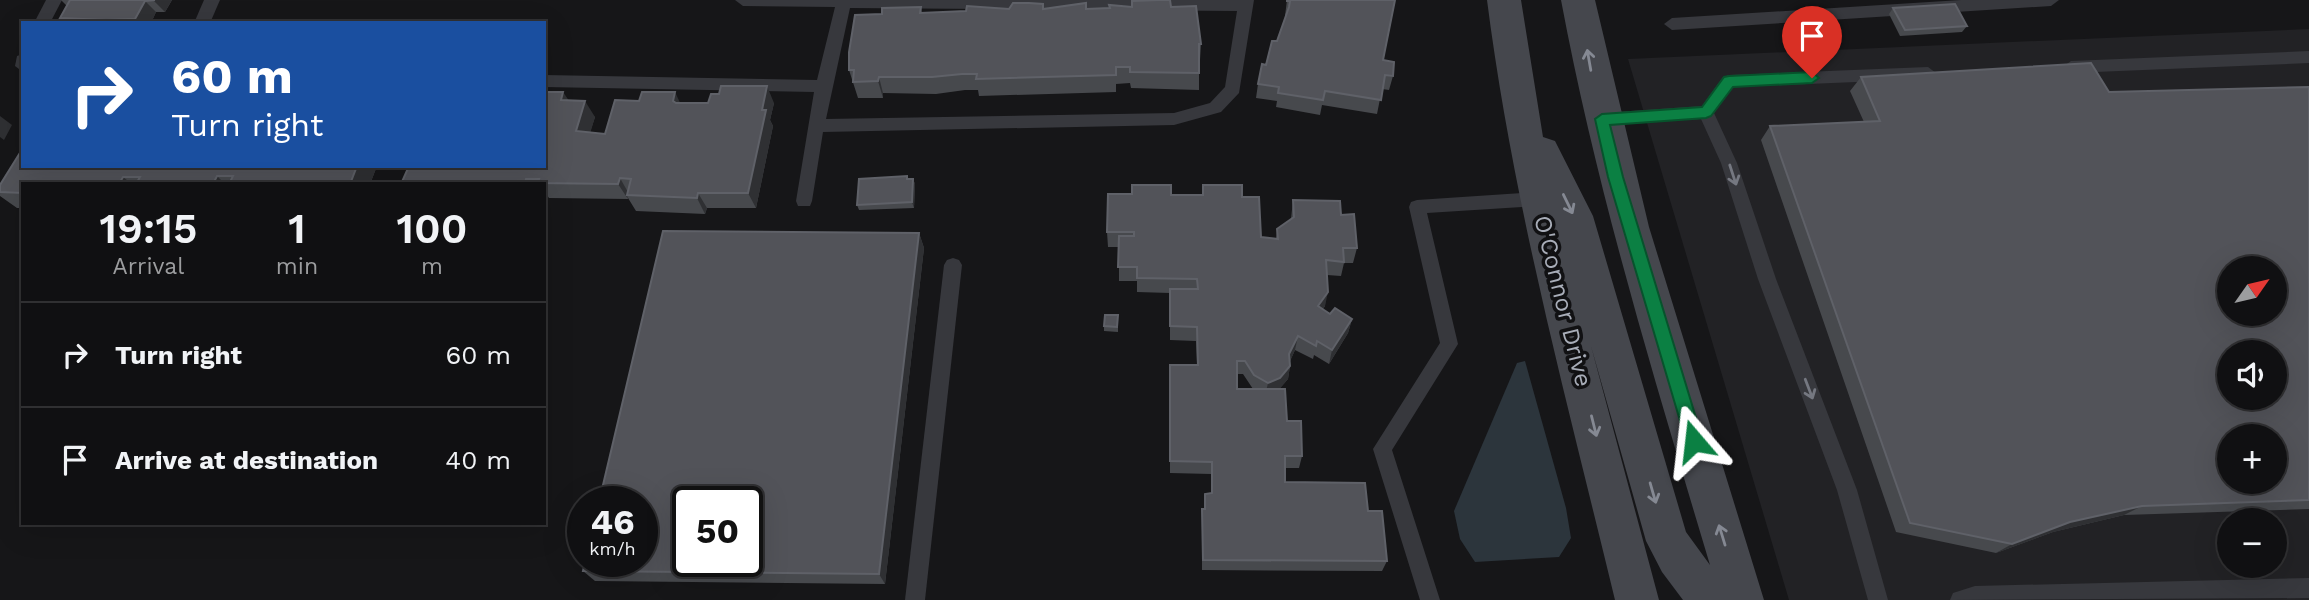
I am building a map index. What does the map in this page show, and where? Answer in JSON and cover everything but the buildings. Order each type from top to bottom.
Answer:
[{"type":"main road","name":"O'Connor Drive","points":[[1504,0],[1517,98],[1537,199],[1637,600]]},
{"type":"main road","points":[[1578,0],[1615,177],[1742,600]]},
{"type":"main road","points":[[1517,98],[1574,216],[1667,541],[1693,576],[1718,600]]},
{"type":"lane","points":[[43,21],[54,0]]},
{"type":"lane","points":[[203,21],[212,0]]},
{"type":"lane","points":[[743,0],[1245,3],[1233,89],[1215,108],[1174,119],[816,126]]},
{"type":"lane","points":[[1672,24],[1801,8],[2051,0]]},
{"type":"lane","points":[[804,201],[823,86],[844,2]]},
{"type":"lane","points":[[2060,67],[2309,57]]},
{"type":"lane","points":[[1602,119],[1706,112],[1729,81],[1950,72]]},
{"type":"lane","points":[[546,81],[823,86]]},
{"type":"lane","points":[[1706,112],[1729,163],[1768,279],[1847,490],[1878,600]]},
{"type":"lane","points":[[1430,600],[1382,449],[1449,344],[1417,208],[1537,199]]},
{"type":"lane","points":[[915,600],[953,265]]},
{"type":"lane","points":[[1960,600],[1975,596],[2191,596],[2309,588]]},
{"type":"shaded area","points":[[2309,29],[2309,600],[1789,600],[1628,59]]},
{"type":"shaded area","points":[[1525,361],[1566,508],[1571,538],[1559,557],[1475,562],[1460,539],[1454,511],[1517,363]]},
{"type":"route","points":[[1694,441],[1615,177],[1602,119],[1706,112],[1729,81],[1812,78]]}]
